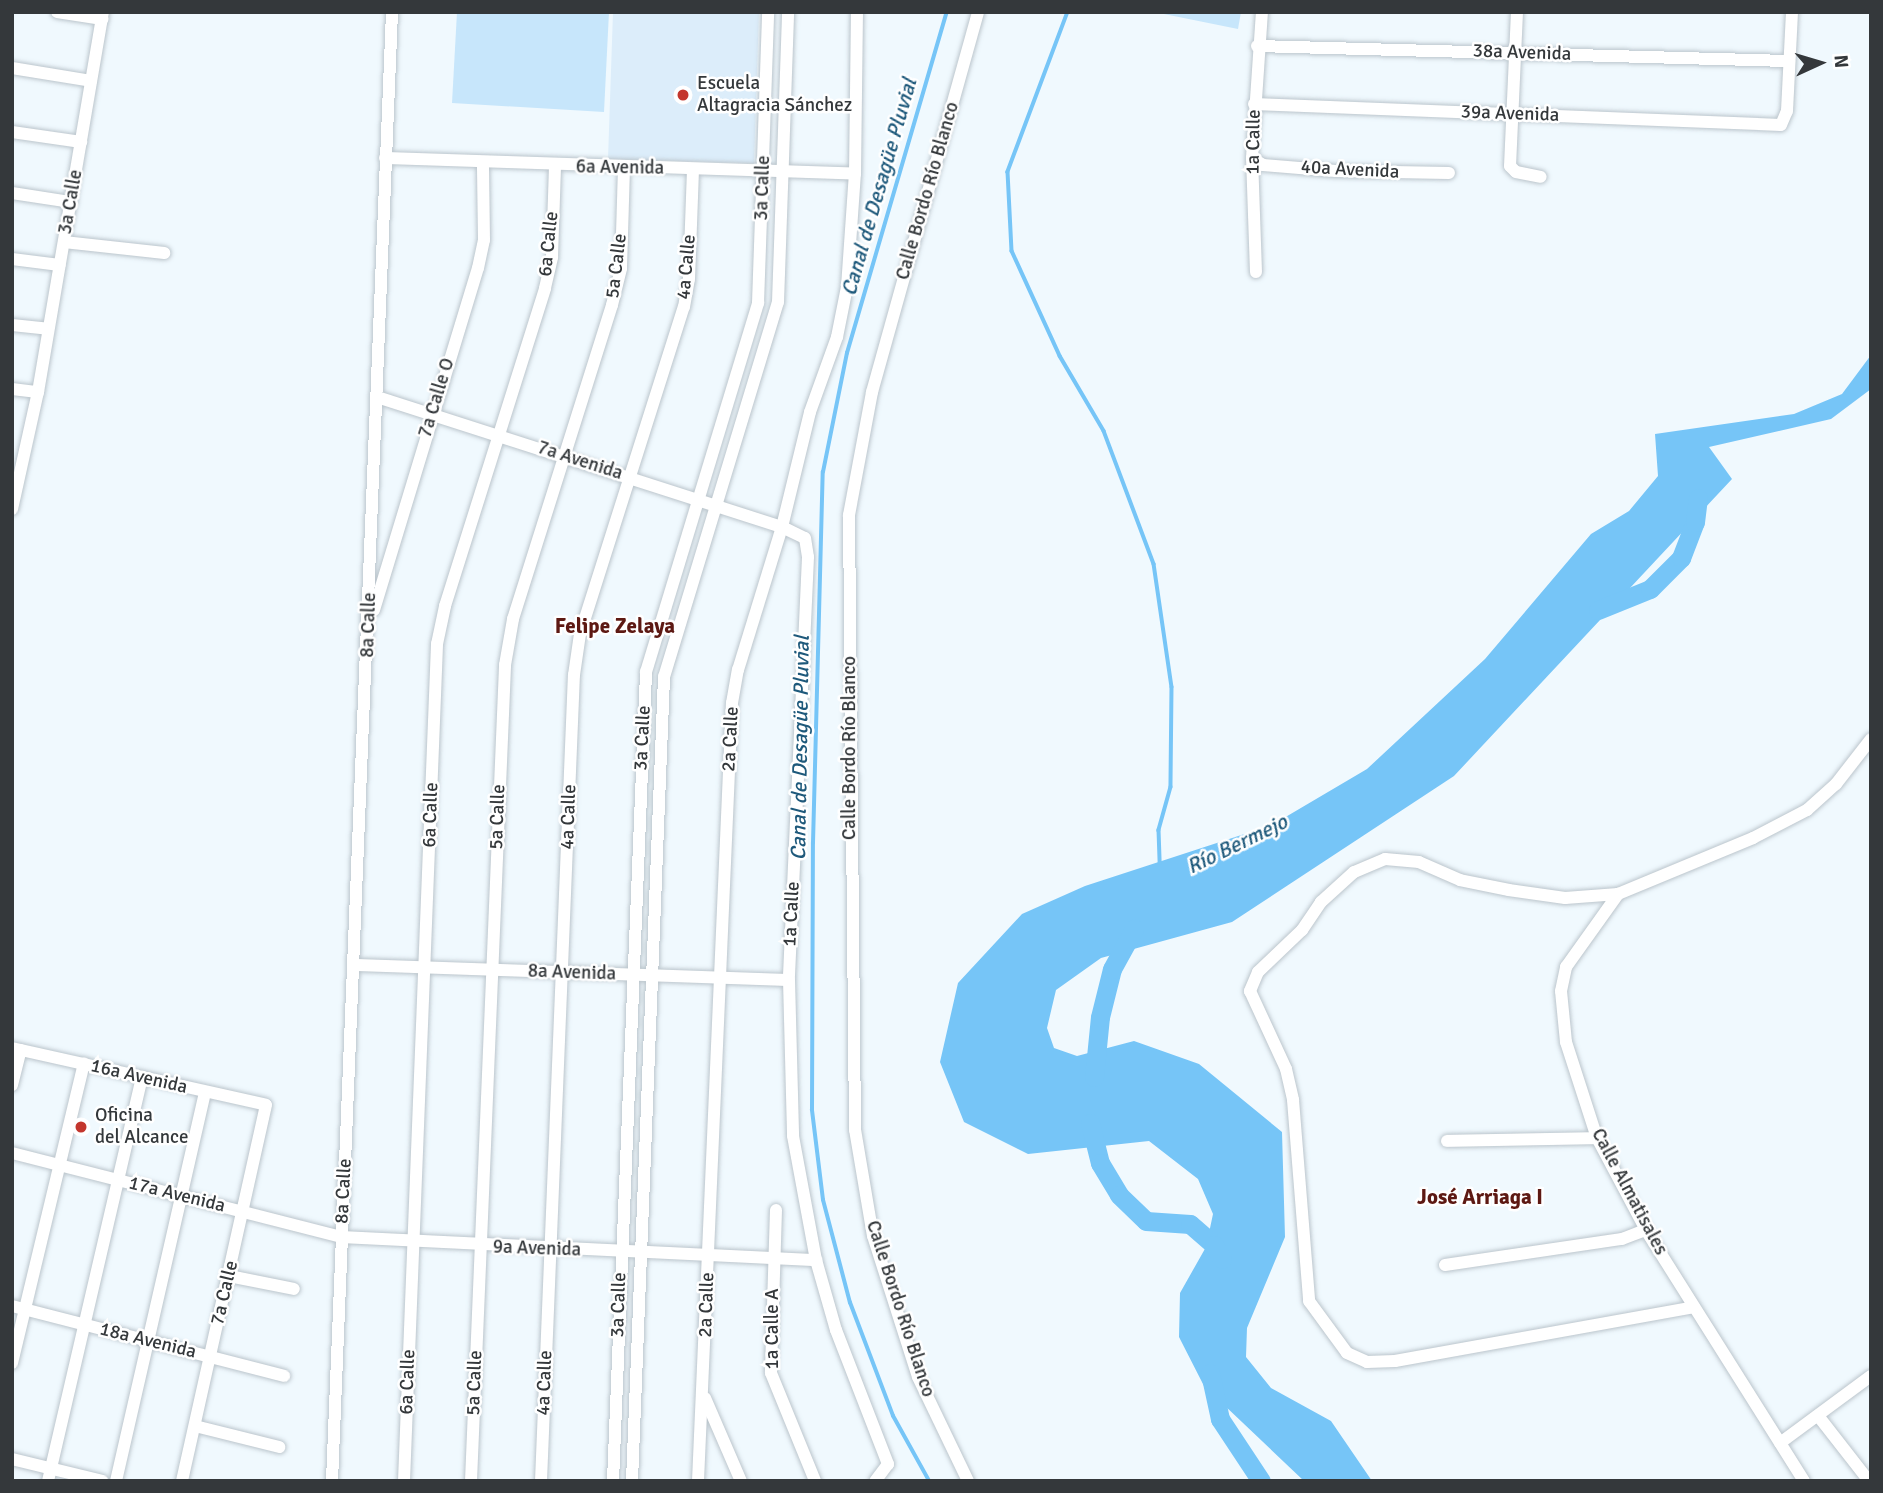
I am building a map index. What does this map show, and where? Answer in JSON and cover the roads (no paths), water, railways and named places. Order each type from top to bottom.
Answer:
[{"type":"street","points":[[57,12],[103,16]]},
{"type":"street","name":"8a Calle","points":[[332,1481],[356,965],[392,12]]},
{"type":"street","name":"3a Calle","points":[[612,1481],[646,672],[758,303],[768,12]]},
{"type":"street","name":"3a Calle","points":[[632,1481],[664,677],[778,302],[788,12]]},
{"type":"street","name":"2a Calle","points":[[698,1481],[732,703],[738,670],[782,527],[810,412],[842,312],[855,174],[857,12]]},
{"type":"street","name":"Calle Bordo Río Blanco","points":[[968,1481],[918,1377],[877,1249],[855,1130],[849,515],[872,392],[978,12]]},
{"type":"street","name":"1a Calle","points":[[1256,272],[1252,158],[1257,46],[1262,12]]},
{"type":"street","points":[[1517,12],[1511,170],[1541,177]]},
{"type":"street","points":[[1787,61],[1792,12]]},
{"type":"street","name":"3a Calle","points":[[38,392],[103,16]]},
{"type":"street","name":"38a Avenida","points":[[1257,46],[1787,61]]},
{"type":"street","name":"39a Avenida","points":[[1254,104],[1781,125],[1786,120],[1787,61]]},
{"type":"street","points":[[12,68],[91,81]]},
{"type":"street","points":[[12,131],[81,142]]},
{"type":"street","name":"6a Avenida","points":[[385,158],[555,167],[855,174]]},
{"type":"street","name":"40a Avenida","points":[[1252,158],[1263,165],[1312,169],[1449,173]]},
{"type":"street","name":"7a Calle O","points":[[368,629],[484,240],[483,164]]},
{"type":"street","name":"6a Calle","points":[[404,1481],[437,644],[445,606],[500,436],[552,257],[555,167]]},
{"type":"street","name":"5a Calle","points":[[471,1481],[505,665],[513,618],[621,268],[624,169]]},
{"type":"street","name":"4a Calle","points":[[541,1481],[564,972],[574,675],[580,635],[686,298],[693,170]]},
{"type":"street","points":[[12,193],[71,202]]},
{"type":"street","points":[[64,242],[164,253]]},
{"type":"street","points":[[12,259],[60,265]]},
{"type":"street","points":[[12,324],[48,328]]},
{"type":"street","points":[[12,389],[38,392],[12,509]]},
{"type":"street","name":"7a Avenida","points":[[377,397],[782,527]]},
{"type":"street","name":"1a Calle","points":[[782,527],[805,538],[808,557],[789,980]]},
{"type":"street","points":[[1694,1307],[1395,1361],[1367,1362],[1347,1353],[1309,1301],[1293,1100],[1286,1069],[1252,1004],[1251,981],[1302,930],[1321,902],[1353,872],[1385,859],[1419,862],[1460,880],[1509,890],[1565,898],[1618,894],[1753,838],[1807,810],[1864,757],[1871,739]]},
{"type":"street","name":"Calle Almatisales","points":[[1618,894],[1566,967],[1561,991],[1566,1042],[1597,1138],[1646,1230],[1804,1481]]},
{"type":"street","name":"8a Avenida","points":[[356,965],[789,980]]},
{"type":"street","points":[[789,980],[793,1136],[816,1260],[836,1330],[888,1464],[875,1481]]},
{"type":"street","points":[[12,1085],[17,1049]]},
{"type":"street","name":"16a Avenida","points":[[17,1049],[266,1105]]},
{"type":"street","points":[[12,1363],[19,1307],[60,1165],[84,1064]]},
{"type":"street","points":[[49,1474],[142,1078]]},
{"type":"street","points":[[116,1481],[205,1092]]},
{"type":"street","name":"7a Calle","points":[[182,1481],[266,1105]]},
{"type":"street","points":[[1447,1141],[1597,1138]]},
{"type":"street","name":"17a Avenida","points":[[12,1153],[342,1237]]},
{"type":"street","name":"1a Calle A","points":[[776,1210],[771,1373],[815,1481]]},
{"type":"street","points":[[1445,1265],[1622,1239],[1646,1230]]},
{"type":"street","name":"9a Avenida","points":[[342,1237],[413,1244],[816,1260]]},
{"type":"street","points":[[229,1276],[294,1289]]},
{"type":"street","name":"18a Avenida","points":[[19,1307],[284,1376]]},
{"type":"street","points":[[1780,1443],[1819,1417],[1871,1376]]},
{"type":"street","points":[[703,1394],[741,1481]]},
{"type":"street","points":[[1819,1417],[1869,1481]]},
{"type":"street","points":[[195,1426],[279,1447]]},
{"type":"street","points":[[12,1459],[49,1474],[102,1481]]},
{"type":"water","points":[[1871,355],[1871,389],[1831,419],[1709,447],[1732,479],[1454,776],[1232,922],[1101,958],[1056,990],[1047,1028],[1054,1048],[1077,1056],[1134,1041],[1199,1064],[1282,1132],[1285,1237],[1247,1328],[1246,1357],[1271,1388],[1331,1421],[1372,1481],[1304,1481],[1204,1386],[1179,1337],[1180,1293],[1206,1247],[1213,1214],[1198,1179],[1149,1141],[1028,1154],[964,1122],[940,1062],[958,983],[1022,914],[1085,886],[1272,825],[1367,769],[1485,659],[1591,534],[1629,511],[1658,476],[1655,434],[1794,414],[1842,394]]},
{"type":"waterway","name":"Canal de Desagüe Pluvial","points":[[929,1481],[893,1416],[850,1303],[823,1200],[812,1110],[813,843],[823,472],[847,353],[947,12]]},
{"type":"waterway","points":[[1068,12],[1008,172],[1012,251],[1060,356],[1104,431],[1154,564],[1172,687],[1171,787],[1159,830],[1160,863]]},
{"type":"waterway","name":"Río Bermejo","points":[[1598,610],[1650,589],[1681,558],[1695,522],[1698,498]]},
{"type":"waterway","name":"Río Bermejo","points":[[1094,1077],[1100,1017],[1112,969],[1134,929]]},
{"type":"waterway","name":"Río Bermejo","points":[[1090,1123],[1100,1163],[1119,1195],[1146,1221],[1190,1224],[1214,1245],[1222,1259]]},
{"type":"waterway","name":"Río Bermejo","points":[[1210,1373],[1220,1419],[1261,1481]]},
{"type":"place","name":"Escuela Altagracia Sánchez","points":[[683,95]]},
{"type":"place","name":"Oficina del Alcance","points":[[81,1127]]},
{"type":"district","name":"Felipe Zelaya","points":[[615,626]]},
{"type":"district","name":"José Arriaga I","points":[[1480,1197]]}]
